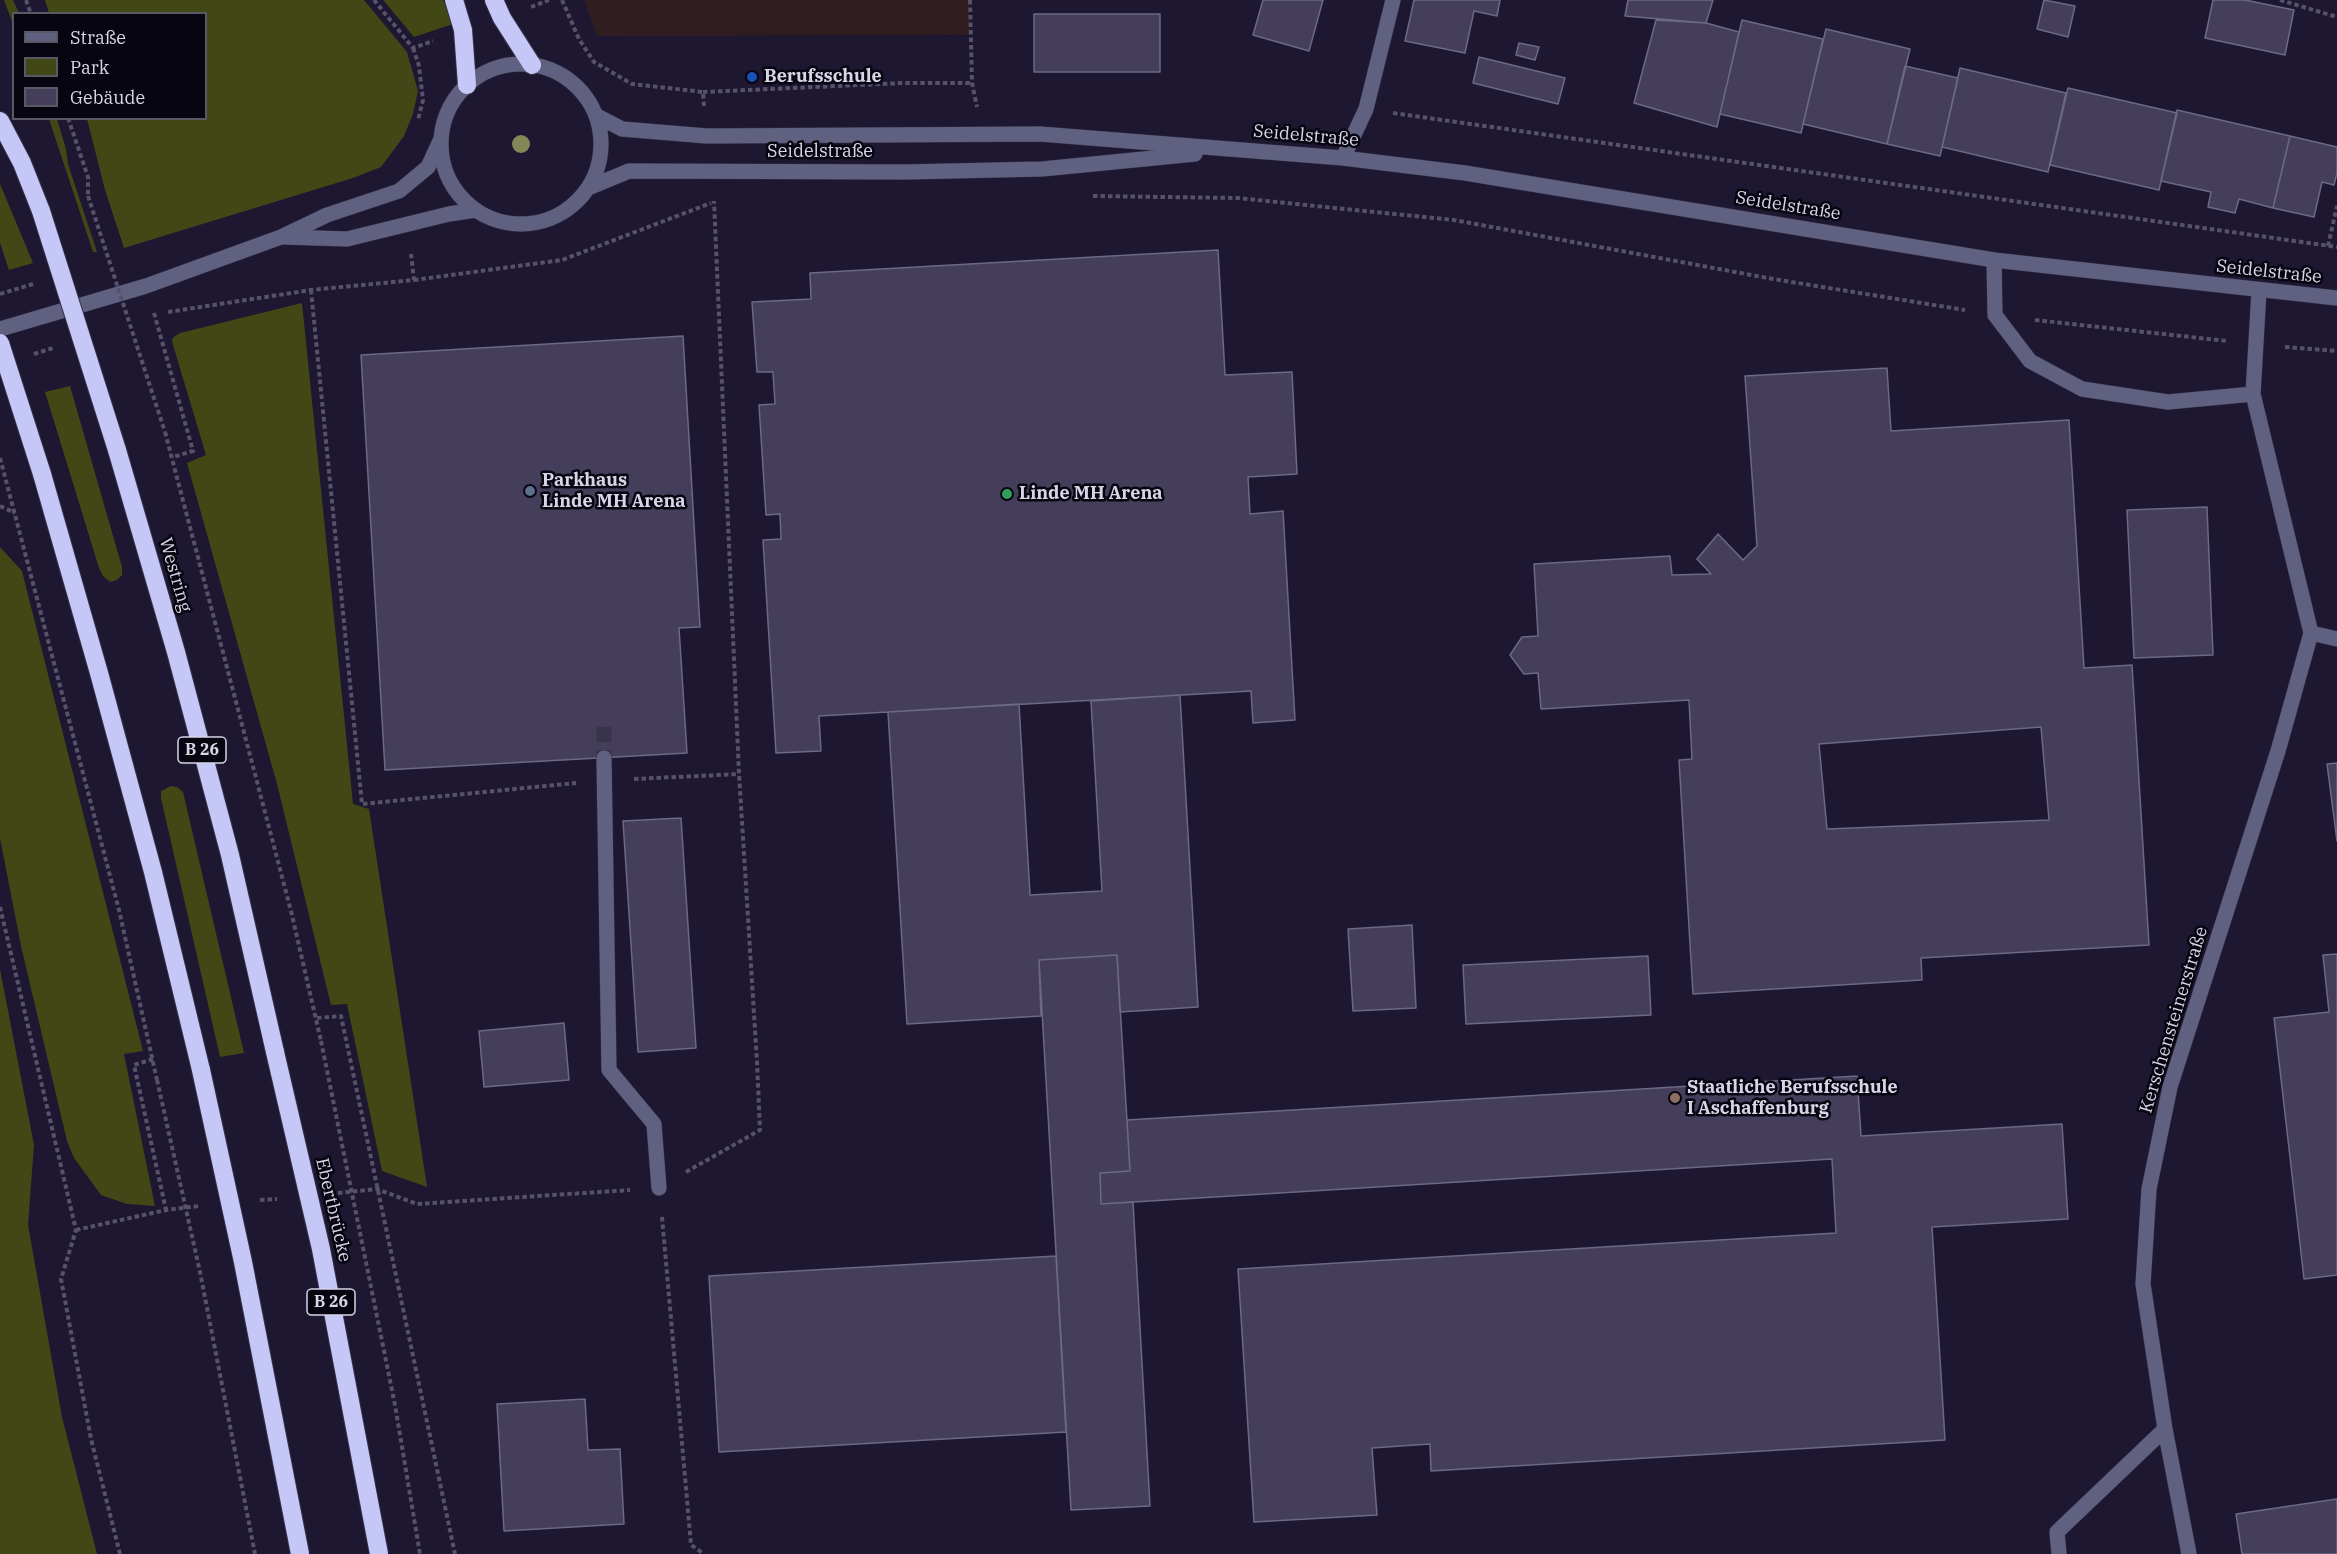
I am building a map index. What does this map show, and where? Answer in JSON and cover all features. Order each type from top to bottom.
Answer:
[{"type":"highway","points":[[454,0],[463,30],[467,85]]},
{"type":"highway","points":[[494,0],[502,18],[532,65]]},
{"type":"highway","name":"Westring","points":[[0,121],[22,163],[41,211],[117,450],[176,652],[230,855],[275,1052]]},
{"type":"highway","points":[[0,343],[42,474],[153,872],[201,1070],[243,1262],[300,1554]]},
{"type":"highway","name":"Ebertbrücke","points":[[275,1052],[321,1249],[379,1554]]},
{"type":"street","points":[[1343,158],[1366,109],[1393,0]]},
{"type":"street","points":[[0,329],[146,286],[281,237],[327,215],[399,191],[428,167],[454,100],[467,85],[487,71],[509,64],[551,69],[568,78],[582,92],[597,116],[601,148],[597,169],[588,188],[574,204],[556,215],[532,223],[507,222],[476,210],[453,186],[444,163],[441,138]]},
{"type":"street","name":"Seidelstraße","points":[[597,116],[622,129],[707,136],[1040,134],[1343,158],[1465,172],[1994,260],[2337,298]]},
{"type":"street","name":"Seidelstraße","points":[[588,188],[629,171],[710,173],[1042,169],[1234,150]]},
{"type":"street","points":[[281,237],[347,239],[449,214],[476,210]]},
{"type":"street","points":[[1994,260],[1995,315],[2030,361],[2082,389],[2168,402],[2253,394]]},
{"type":"street","name":"Kerschensteinerstraße","points":[[2190,1554],[2165,1429],[2143,1284],[2149,1189],[2170,1087],[2278,751],[2311,633],[2253,394],[2259,291]]},
{"type":"street","points":[[2311,633],[2337,639]]},
{"type":"street","points":[[604,758],[609,1070],[654,1124],[659,1188]]},
{"type":"street","points":[[2059,1554],[2057,1532],[2165,1429]]},
{"type":"path","points":[[562,0],[579,39],[594,62],[632,84],[703,92],[904,83],[972,83]]},
{"type":"path","points":[[970,0],[972,83],[983,135]]},
{"type":"path","points":[[2280,0],[2337,17]]},
{"type":"path","points":[[703,92],[707,136]]},
{"type":"path","points":[[1366,109],[2337,247]]},
{"type":"path","points":[[69,120],[88,177],[88,196],[173,457],[291,911],[317,1018],[395,1405],[420,1554]]},
{"type":"path","points":[[330,1194],[377,1189],[417,1204],[659,1188],[759,1130],[757,1062],[739,774],[714,201],[710,173]]},
{"type":"path","points":[[1089,196],[1237,198],[1454,220],[1773,279],[1995,315],[2337,351]]},
{"type":"path","points":[[143,317],[311,290],[414,280],[562,260],[714,201],[725,201]]},
{"type":"path","points":[[2328,246],[2337,206]]},
{"type":"path","points":[[406,225],[414,280]]},
{"type":"path","points":[[311,290],[362,804],[605,780],[739,774]]},
{"type":"path","points":[[154,314],[193,451],[173,457]]},
{"type":"path","points":[[121,325],[132,321]]},
{"type":"path","points":[[33,354],[55,347]]},
{"type":"path","points":[[0,458],[116,899],[200,1272],[255,1554]]},
{"type":"path","points":[[0,506],[15,513]]},
{"type":"path","points":[[0,907],[76,1230],[61,1279],[91,1439],[120,1554]]},
{"type":"path","points":[[317,1018],[341,1016],[455,1554]]},
{"type":"path","points":[[153,1059],[134,1065],[166,1210]]},
{"type":"path","points":[[659,1188],[691,1545],[704,1554]]},
{"type":"path","points":[[260,1201],[283,1198]]},
{"type":"path","points":[[76,1230],[166,1210],[201,1206]]},
{"type":"shaded area","points":[[584,0],[969,0],[970,35],[597,36]]},
{"type":"green space","points":[[4,0],[13,0],[19,12],[12,12],[12,21]]},
{"type":"green space","points":[[45,0],[364,0],[407,52],[418,91],[413,114],[404,136],[381,167],[353,178],[124,248],[105,190],[87,120],[207,120],[207,12],[49,12]]},
{"type":"green space","points":[[383,0],[443,0],[453,24],[414,37]]},
{"type":"green space","points":[[49,120],[57,120],[68,164],[97,252],[93,252]]},
{"type":"green space","points":[[0,184],[33,263],[9,270],[0,243]]},
{"type":"green space","points":[[302,303],[353,804],[369,809],[427,1187],[382,1171],[347,1004],[331,1005],[277,784],[187,463],[206,455],[172,339],[180,333]]},
{"type":"green space","points":[[70,386],[122,567],[122,575],[110,582],[99,568],[45,392]]},
{"type":"green space","points":[[0,547],[22,571],[143,1051],[124,1054],[155,1206],[127,1204],[101,1195],[74,1158],[67,1141],[21,946],[0,838]]},
{"type":"green space","points":[[171,786],[183,792],[244,1053],[220,1057],[161,798],[161,791]]},
{"type":"green space","points":[[0,969],[34,1145],[28,1225],[62,1417],[97,1554],[0,1554]]},
{"type":"building","points":[[1263,0],[1323,0],[1309,51],[1253,35]]},
{"type":"building","points":[[1414,0],[1500,0],[1497,16],[1474,11],[1465,53],[1405,41]]},
{"type":"building","points":[[1628,0],[1713,0],[1706,23],[1625,16]]},
{"type":"building","points":[[2044,0],[2075,6],[2068,37],[2037,29]]},
{"type":"building","points":[[2213,0],[2245,0],[2294,10],[2285,55],[2205,38]]},
{"type":"building","points":[[1034,14],[1160,14],[1160,72],[1034,72]]},
{"type":"building","points":[[1656,20],[1706,23],[1739,32],[1717,127],[1634,103]]},
{"type":"building","points":[[1742,20],[1823,39],[1801,133],[1720,114]]},
{"type":"building","points":[[1826,29],[1910,49],[1887,144],[1803,124]]},
{"type":"building","points":[[1519,43],[1539,47],[1535,60],[1516,55]]},
{"type":"building","points":[[1479,57],[1565,78],[1558,104],[1473,83]]},
{"type":"building","points":[[1905,66],[1958,78],[1940,156],[1887,144]]},
{"type":"building","points":[[1960,68],[2066,93],[2048,172],[1942,147]]},
{"type":"building","points":[[2068,88],[2177,113],[2159,190],[2050,165]]},
{"type":"building","points":[[2177,110],[2290,136],[2273,208],[2239,199],[2235,213],[2208,207],[2211,192],[2161,181]]},
{"type":"building","points":[[2290,136],[2337,147],[2337,173],[2334,185],[2322,182],[2314,217],[2273,208]]},
{"type":"building","name":"Linde MH Arena","points":[[1218,250],[1225,375],[1292,372],[1297,474],[1248,477],[1250,514],[1283,511],[1295,720],[1253,723],[1251,691],[819,716],[821,751],[776,753],[763,540],[781,539],[780,514],[766,515],[759,405],[775,404],[773,372],[757,372],[752,302],[811,299],[810,273]]},
{"type":"building","name":"Parkhaus Linde MH Arena","points":[[683,336],[700,627],[679,628],[687,753],[385,770],[361,355]]},
{"type":"building","points":[[1887,368],[1891,431],[2069,420],[2084,668],[2132,665],[2149,945],[1921,958],[1922,980],[1693,994],[1679,760],[1692,759],[1689,700],[1541,709],[1538,673],[1524,674],[1510,655],[1522,637],[1538,636],[1534,564],[1670,556],[1672,575],[1711,574],[1697,559],[1718,534],[1743,560],[1757,546],[1745,376]],"holes":[[[2041,727],[2049,820],[1827,829],[1819,744]]]},
{"type":"building","points":[[2207,507],[2213,655],[2134,658],[2127,510]]},
{"type":"building","points":[[1180,695],[1198,1007],[1120,1012],[1117,955],[1039,960],[1041,1016],[907,1024],[888,712],[1019,704],[1030,895],[1102,891],[1091,701]]},
{"type":"building","points":[[2337,763],[2337,841],[2327,764]]},
{"type":"building","points":[[681,818],[696,1048],[638,1052],[623,821]]},
{"type":"building","points":[[1412,925],[1416,1008],[1353,1011],[1348,929]]},
{"type":"building","points":[[2337,954],[2337,1275],[2304,1279],[2274,1018],[2329,1012],[2323,955]]},
{"type":"building","points":[[1117,955],[1130,1171],[1100,1173],[1101,1204],[1133,1202],[1150,1506],[1071,1510],[1039,960]]},
{"type":"building","points":[[1648,956],[1651,1015],[1466,1024],[1463,965]]},
{"type":"building","points":[[564,1023],[569,1080],[484,1087],[479,1031]]},
{"type":"building","points":[[1857,1076],[1861,1136],[2062,1124],[2068,1219],[1932,1227],[1945,1440],[1431,1471],[1430,1444],[1372,1448],[1377,1515],[1254,1522],[1238,1269],[1836,1233],[1832,1159],[1101,1204],[1100,1173],[1130,1171],[1127,1120]]},
{"type":"building","points":[[1056,1256],[1066,1432],[719,1452],[709,1276]]},
{"type":"building","points":[[585,1399],[588,1450],[620,1449],[624,1524],[504,1531],[497,1404]]},
{"type":"building","points":[[2337,1499],[2337,1554],[2242,1554],[2236,1514]]},
{"type":"tunnel","points":[[604,727],[604,758]]},
{"type":"place","name":"Berufsschule","points":[[752,77]]},
{"type":"place","name":"Parkhaus Linde MH Arena","points":[[530,491]]},
{"type":"place","name":"Linde MH Arena","points":[[1007,494]]},
{"type":"place","name":"Staatliche Berufsschule I Aschaffenburg","points":[[1675,1098]]}]
